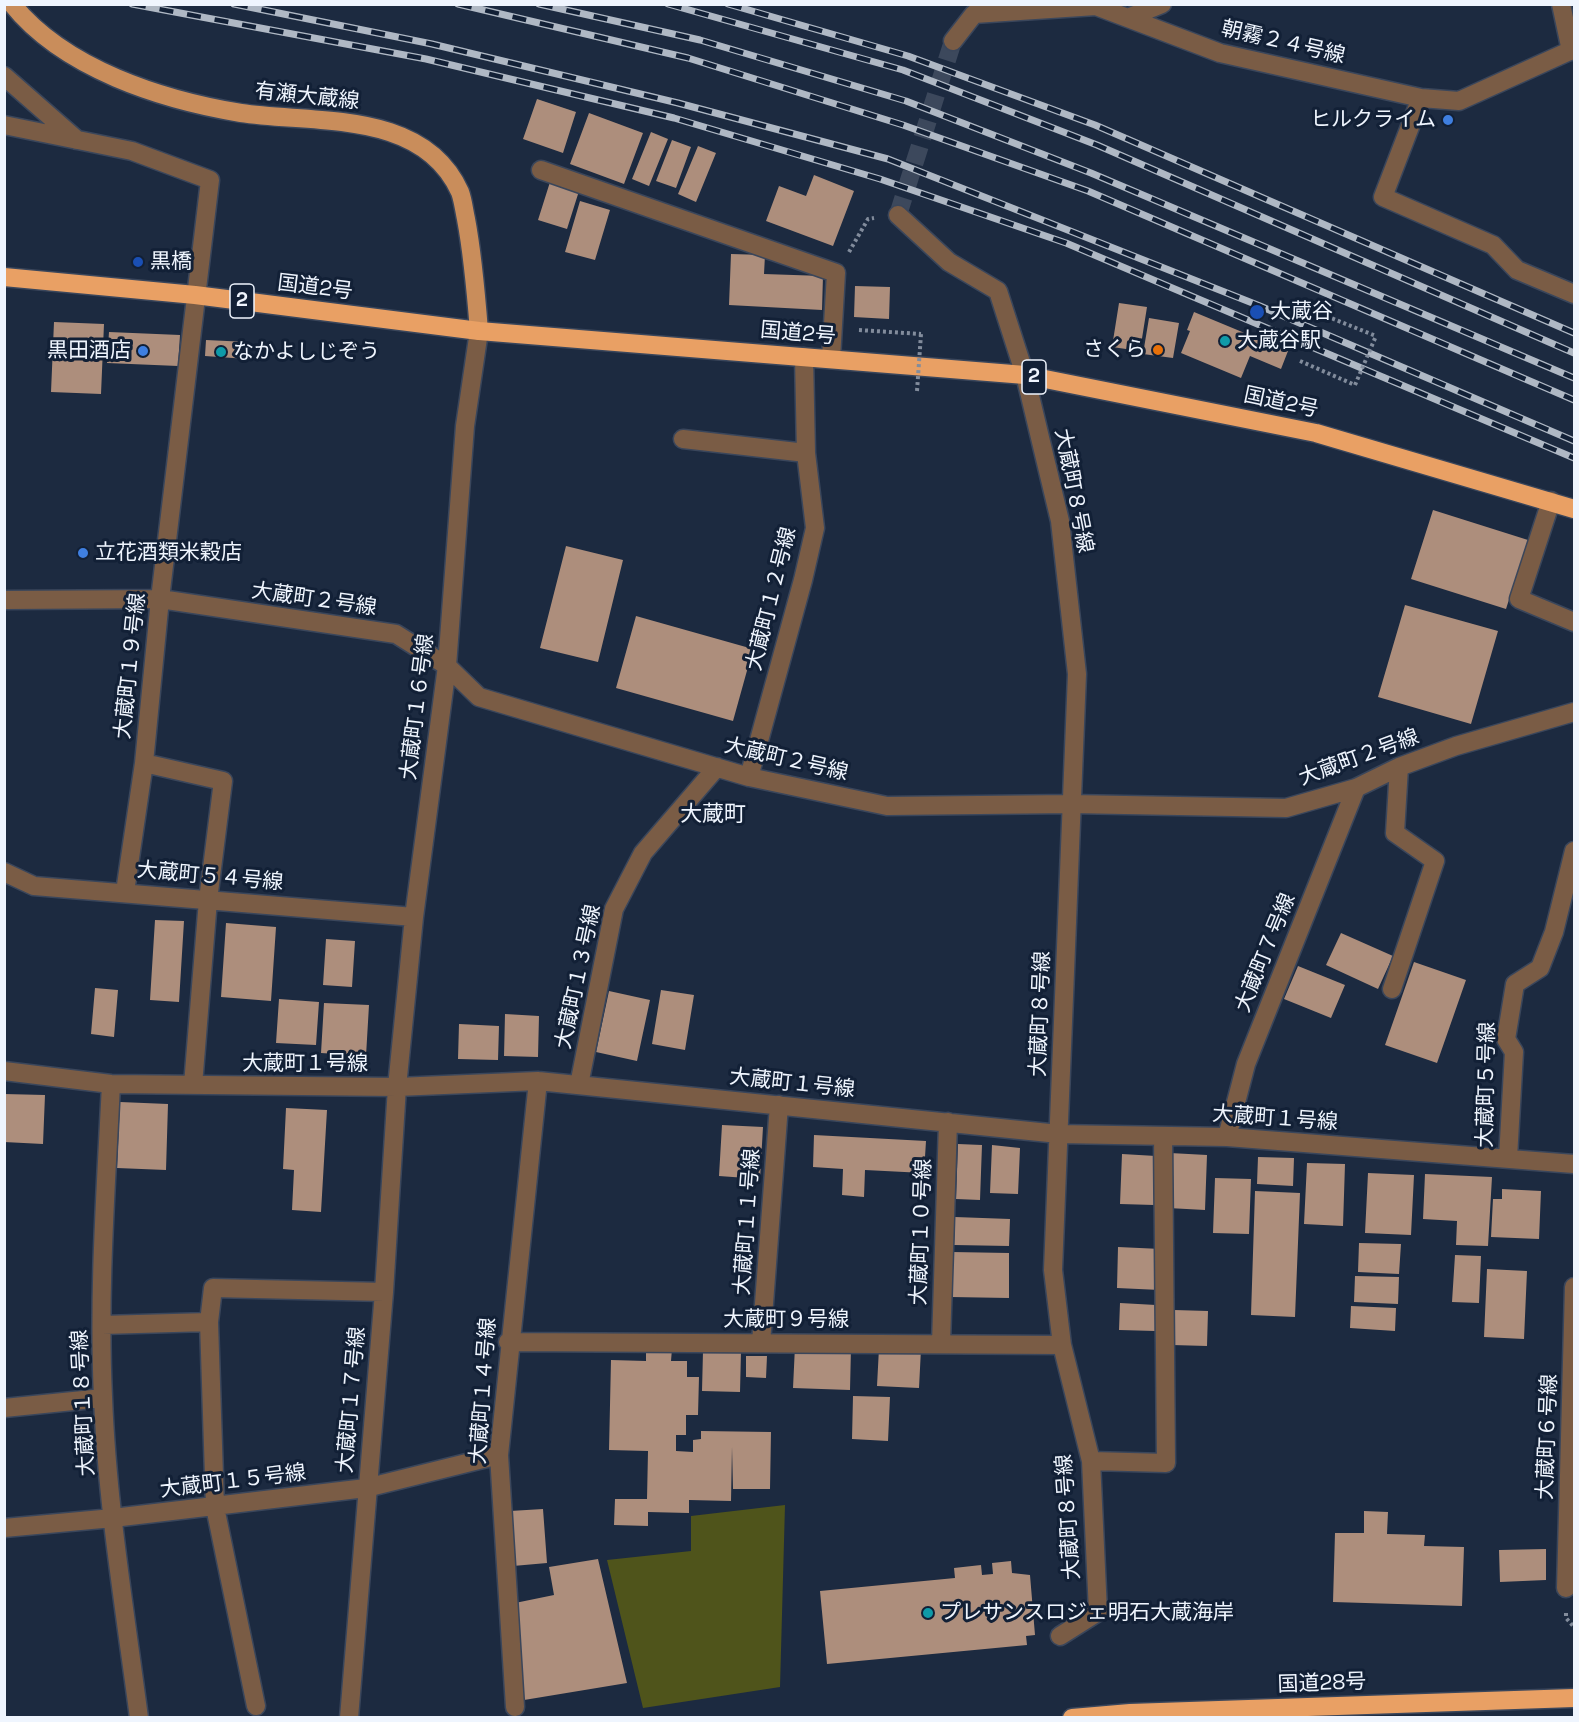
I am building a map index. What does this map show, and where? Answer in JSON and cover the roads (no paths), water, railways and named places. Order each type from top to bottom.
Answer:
[{"type":"highway","name":"国道2号","points":[[4,277],[195,296],[479,331],[1024,375],[1316,433],[1575,509]]},
{"type":"highway","name":"国道28号","points":[[1071,1718],[1130,1713],[1575,1698]]},
{"type":"main road","name":"有瀬大蔵線","points":[[12,4],[26,21],[69,55],[153,93],[241,112],[372,126],[413,140],[441,164],[460,192],[473,254],[479,331]]},
{"type":"street","points":[[1130,17],[1162,4]]},
{"type":"street","points":[[1561,4],[1573,50]]},
{"type":"street","name":"朝霧２４号線","points":[[953,41],[973,9],[1096,6],[1220,53],[1421,98],[1459,101],[1573,50]]},
{"type":"street","points":[[4,76],[78,141]]},
{"type":"street","points":[[1421,98],[1383,197],[1493,245],[1517,270],[1575,294]]},
{"type":"street","points":[[4,125],[78,141]]},
{"type":"street","name":"大蔵町１９号線","points":[[78,141],[132,151],[210,180],[160,599],[144,763],[224,781],[208,900],[193,1085]]},
{"type":"street","points":[[541,170],[836,273],[831,359]]},
{"type":"street","name":"大蔵町８号線","points":[[898,215],[949,262],[998,291],[1024,375],[1060,521],[1077,674],[1053,1270],[1062,1345],[1091,1461],[1098,1612],[1060,1636]]},
{"type":"street","name":"大蔵町１６号線","points":[[397,1087],[414,917],[447,666],[465,426],[479,331]]},
{"type":"street","name":"大蔵町１２号線","points":[[749,777],[804,580],[815,528],[806,453],[804,357]]},
{"type":"street","points":[[682,439],[806,453]]},
{"type":"street","points":[[1551,501],[1519,599],[1575,622]]},
{"type":"street","name":"大蔵町２号線","points":[[4,600],[160,599],[396,634],[447,666],[479,697],[749,777],[887,806],[1071,804],[1286,808],[1356,788],[1399,767],[1456,746],[1575,712]]},
{"type":"street","points":[[125,892],[144,763]]},
{"type":"street","name":"大蔵町１３号線","points":[[579,1085],[614,909],[643,853],[717,767]]},
{"type":"street","points":[[1392,989],[1435,861],[1395,832],[1399,767]]},
{"type":"street","name":"大蔵町７号線","points":[[1227,1137],[1246,1064],[1356,788]]},
{"type":"street","name":"大蔵町５号線","points":[[1508,1158],[1514,1052],[1506,1039],[1515,984],[1540,968],[1554,932],[1575,851]]},
{"type":"street","name":"大蔵町５４号線","points":[[4,872],[34,886],[414,917]]},
{"type":"street","name":"大蔵町１号線","points":[[4,1071],[111,1084],[397,1087],[538,1081],[1059,1134],[1227,1137],[1575,1164]]},
{"type":"street","name":"大蔵町１４号線","points":[[515,1707],[499,1455],[508,1342],[538,1081]]},
{"type":"street","name":"大蔵町１８号線","points":[[111,1084],[103,1256],[103,1398],[113,1518],[139,1718]]},
{"type":"street","name":"大蔵町１７号線","points":[[349,1718],[366,1488],[384,1292],[397,1087]]},
{"type":"street","name":"大蔵町１１号線","points":[[761,1343],[779,1105]]},
{"type":"street","name":"大蔵町１０号線","points":[[941,1344],[948,1122]]},
{"type":"street","points":[[1091,1461],[1166,1463],[1163,1136]]},
{"type":"street","name":"大蔵町６号線","points":[[1566,1588],[1575,1287]]},
{"type":"street","points":[[256,1706],[215,1507],[209,1322],[213,1288],[384,1292]]},
{"type":"street","points":[[102,1325],[209,1322]]},
{"type":"street","name":"大蔵町９号線","points":[[508,1342],[1062,1345]]},
{"type":"street","points":[[4,1408],[103,1398]]},
{"type":"street","name":"大蔵町１５号線","points":[[4,1528],[215,1507],[366,1488],[499,1455]]},
{"type":"tunnel","points":[[898,215],[953,41]]},
{"type":"railway","points":[[132,4],[426,59],[674,118],[880,179],[1066,243],[1574,458]]},
{"type":"railway","points":[[234,4],[432,44],[678,103],[888,159],[1260,306],[1574,441]]},
{"type":"railway","points":[[458,4],[688,58],[903,125],[1088,191],[1574,400]]},
{"type":"railway","points":[[539,4],[700,40],[906,101],[1091,173],[1574,378]]},
{"type":"railway","points":[[668,4],[903,70],[1097,145],[1574,353]]},
{"type":"railway","points":[[728,4],[908,56],[1095,125],[1574,333]]},
{"type":"place","name":"ヒルクライム","points":[[1448,120]]},
{"type":"place","name":"黒橋","points":[[138,262]]},
{"type":"place","name":"大蔵谷","points":[[1257,312]]},
{"type":"place","name":"大蔵谷駅","points":[[1225,341]]},
{"type":"place","name":"さくら","points":[[1158,350]]},
{"type":"place","name":"黒田酒店","points":[[143,351]]},
{"type":"place","name":"なかよしじぞう","points":[[221,352]]},
{"type":"place","name":"立花酒類米穀店","points":[[83,553]]},
{"type":"place","name":"プレサンスロジェ明石大蔵海岸","points":[[928,1613]]},
{"type":"district","name":"大蔵町","points":[[713,815]]}]
